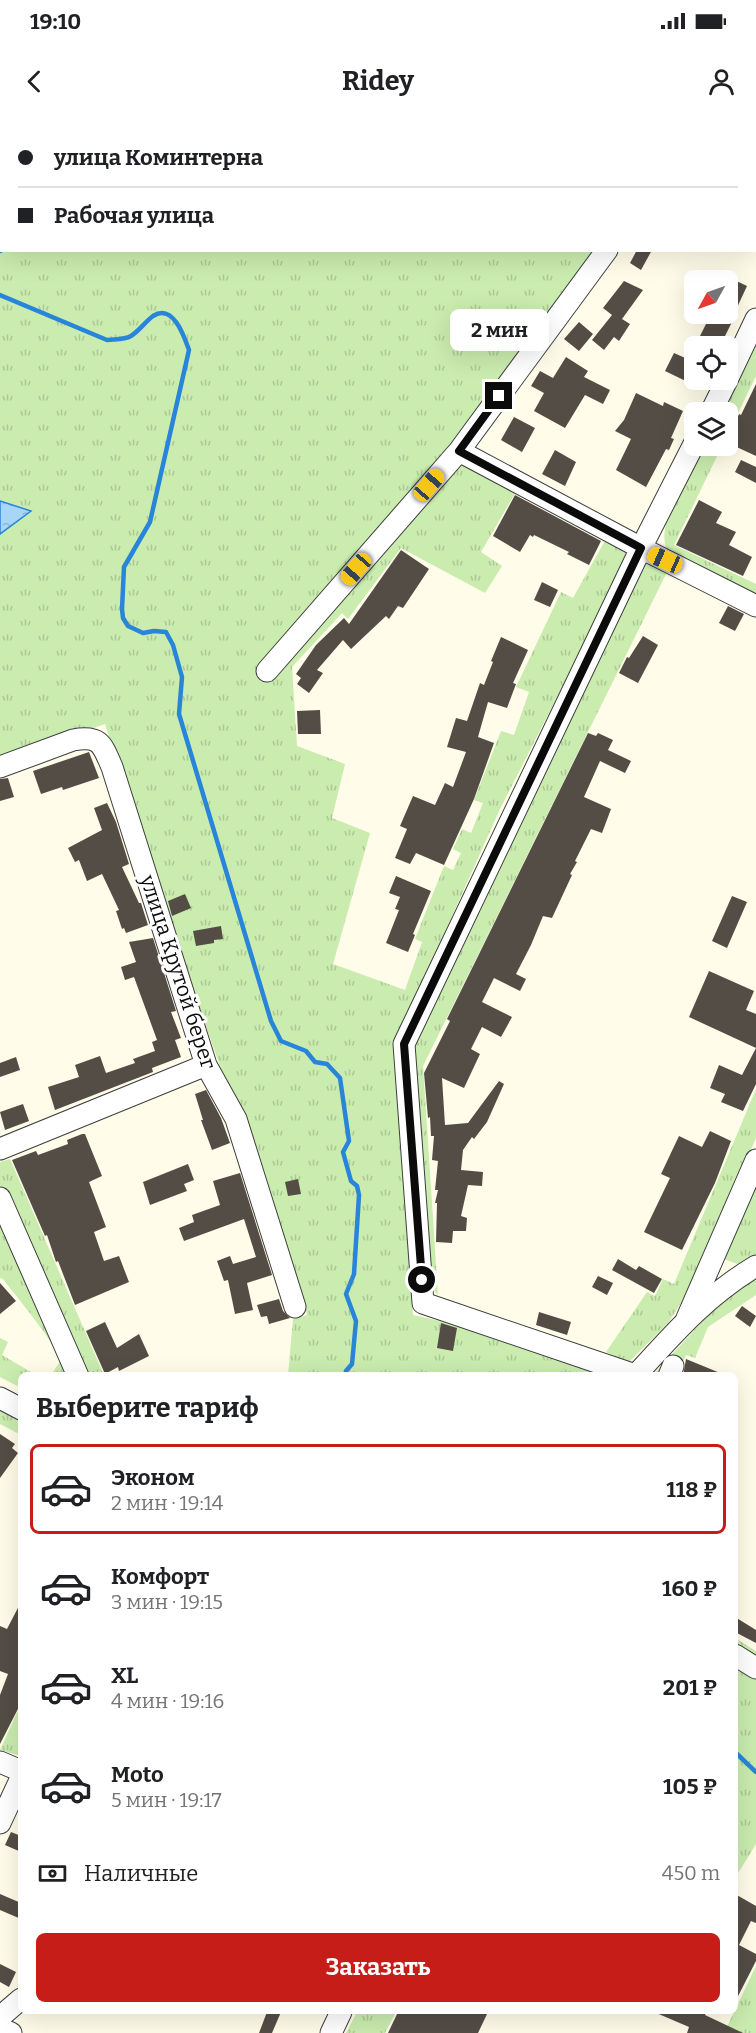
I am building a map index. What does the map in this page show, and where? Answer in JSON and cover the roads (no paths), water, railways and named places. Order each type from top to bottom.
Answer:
[{"type":"street","points":[[267,671],[459,451],[607,252]]},
{"type":"street","points":[[738,356],[756,319]]},
{"type":"street","points":[[459,451],[756,606]]},
{"type":"street","points":[[626,1372],[423,1303],[404,1044],[641,548],[688,456]]},
{"type":"street","name":"улица Крутой берег","points":[[0,767],[73,740],[85,738],[101,743],[112,767],[206,1065],[236,1119],[295,1307]]},
{"type":"street","points":[[0,1149],[206,1065]]},
{"type":"street","points":[[687,1318],[756,1160]]},
{"type":"street","points":[[0,1198],[76,1372]]},
{"type":"street","points":[[638,1372],[687,1318],[733,1280],[756,1266]]},
{"type":"street","points":[[0,1398],[18,1407]]},
{"type":"street","points":[[738,1657],[756,1668]]},
{"type":"street","points":[[0,1762],[18,1770]]},
{"type":"street","points":[[0,1822],[18,1784]]},
{"type":"street","points":[[0,2017],[18,2002]]},
{"type":"street","points":[[331,2033],[340,2014]]},
{"type":"street","points":[[0,2028],[11,2033]]},
{"type":"water","points":[[0,501],[31,511],[0,534]]},
{"type":"waterway","points":[[0,295],[107,340],[131,336],[153,316],[160,313],[166,314],[177,323],[189,350],[150,522],[124,567],[123,618],[128,626],[143,633],[166,632],[173,645],[182,677],[179,714],[271,1021],[281,1041],[306,1051],[315,1062],[327,1064],[340,1078],[349,1141],[343,1152],[351,1181],[357,1186],[359,1195],[354,1274],[346,1294],[356,1321],[352,1364],[346,1372]]},
{"type":"waterway","points":[[738,1755],[756,1772]]}]
